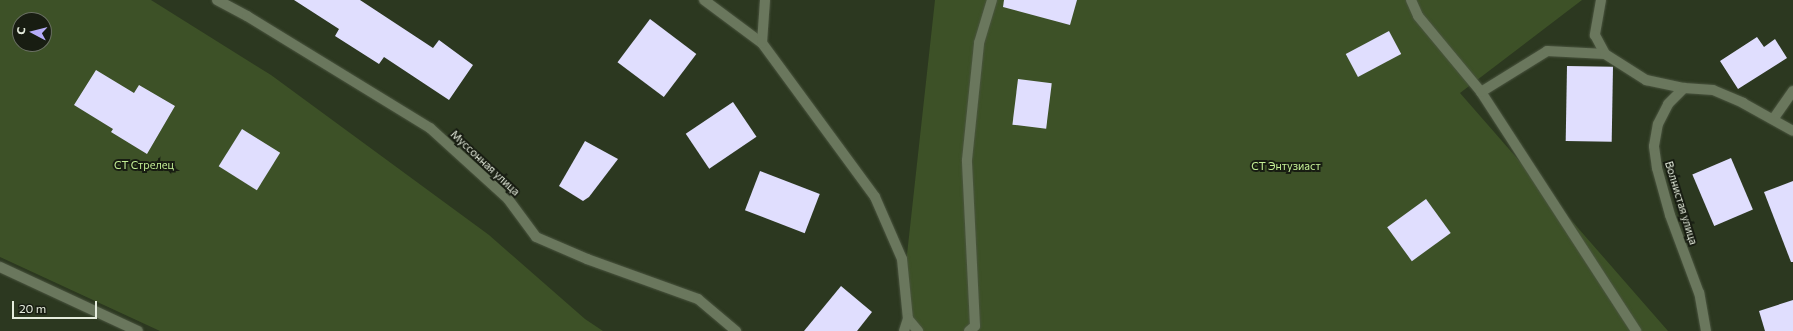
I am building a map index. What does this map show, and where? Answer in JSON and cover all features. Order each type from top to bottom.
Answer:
[{"type":"street","name":"Муссонная улица","points":[[217,0],[247,16],[430,128],[508,199],[536,237],[587,259],[698,298],[736,331]]},
{"type":"street","points":[[704,0],[762,43],[875,197],[902,259],[908,319],[904,331]]},
{"type":"street","points":[[762,43],[765,0]]},
{"type":"street","points":[[969,331],[975,326],[967,160],[979,43],[992,0]]},
{"type":"street","points":[[1411,0],[1418,16],[1449,56],[1481,92],[1636,331]]},
{"type":"street","points":[[1601,0],[1595,35],[1605,54]]},
{"type":"street","points":[[1481,92],[1547,51],[1605,54],[1646,80],[1684,88],[1713,90],[1774,118],[1793,131]]},
{"type":"street","name":"Волнистая улица","points":[[1684,88],[1668,104],[1658,124],[1654,146],[1657,168],[1670,215],[1699,293],[1706,331]]},
{"type":"street","points":[[1774,118],[1793,91]]},
{"type":"street","points":[[0,267],[138,331]]},
{"type":"street","points":[[908,319],[920,330]]},
{"type":"green space","name":"СТ Стрелец","points":[[0,0],[151,0],[271,75],[489,235],[585,319],[603,331],[160,331],[0,257]]},
{"type":"green space","name":"СТ Энтузиаст","points":[[935,0],[1582,0],[1460,93],[1668,331],[910,331],[904,282]]},
{"type":"building","points":[[294,0],[360,0],[433,48],[439,40],[473,65],[449,100],[384,57],[379,64],[335,36],[339,29]]},
{"type":"building","points":[[1004,0],[1077,0],[1070,25],[1003,7]]},
{"type":"building","points":[[650,19],[696,54],[664,97],[618,62]]},
{"type":"building","points":[[1389,31],[1401,54],[1358,77],[1346,54]]},
{"type":"building","points":[[1757,37],[1764,47],[1775,39],[1787,58],[1738,89],[1720,61]]},
{"type":"building","points":[[1567,66],[1613,67],[1612,142],[1566,141]]},
{"type":"building","points":[[96,70],[134,93],[139,85],[175,106],[147,154],[111,132],[113,129],[74,105]]},
{"type":"building","points":[[1018,79],[1052,83],[1046,129],[1012,125]]},
{"type":"building","points":[[733,102],[756,137],[709,169],[686,134]]},
{"type":"building","points":[[242,129],[280,153],[257,190],[219,166]]},
{"type":"building","points":[[585,141],[618,159],[589,197],[583,201],[559,186]]},
{"type":"building","points":[[1731,158],[1753,210],[1714,226],[1692,174]]},
{"type":"building","points":[[760,171],[820,194],[805,233],[745,210]]},
{"type":"building","points":[[1793,181],[1793,262],[1791,262],[1764,192]]},
{"type":"building","points":[[1426,199],[1451,233],[1412,261],[1387,227]]},
{"type":"building","points":[[841,286],[872,312],[857,331],[804,331]]},
{"type":"building","points":[[1793,300],[1793,331],[1765,331],[1759,311]]}]
